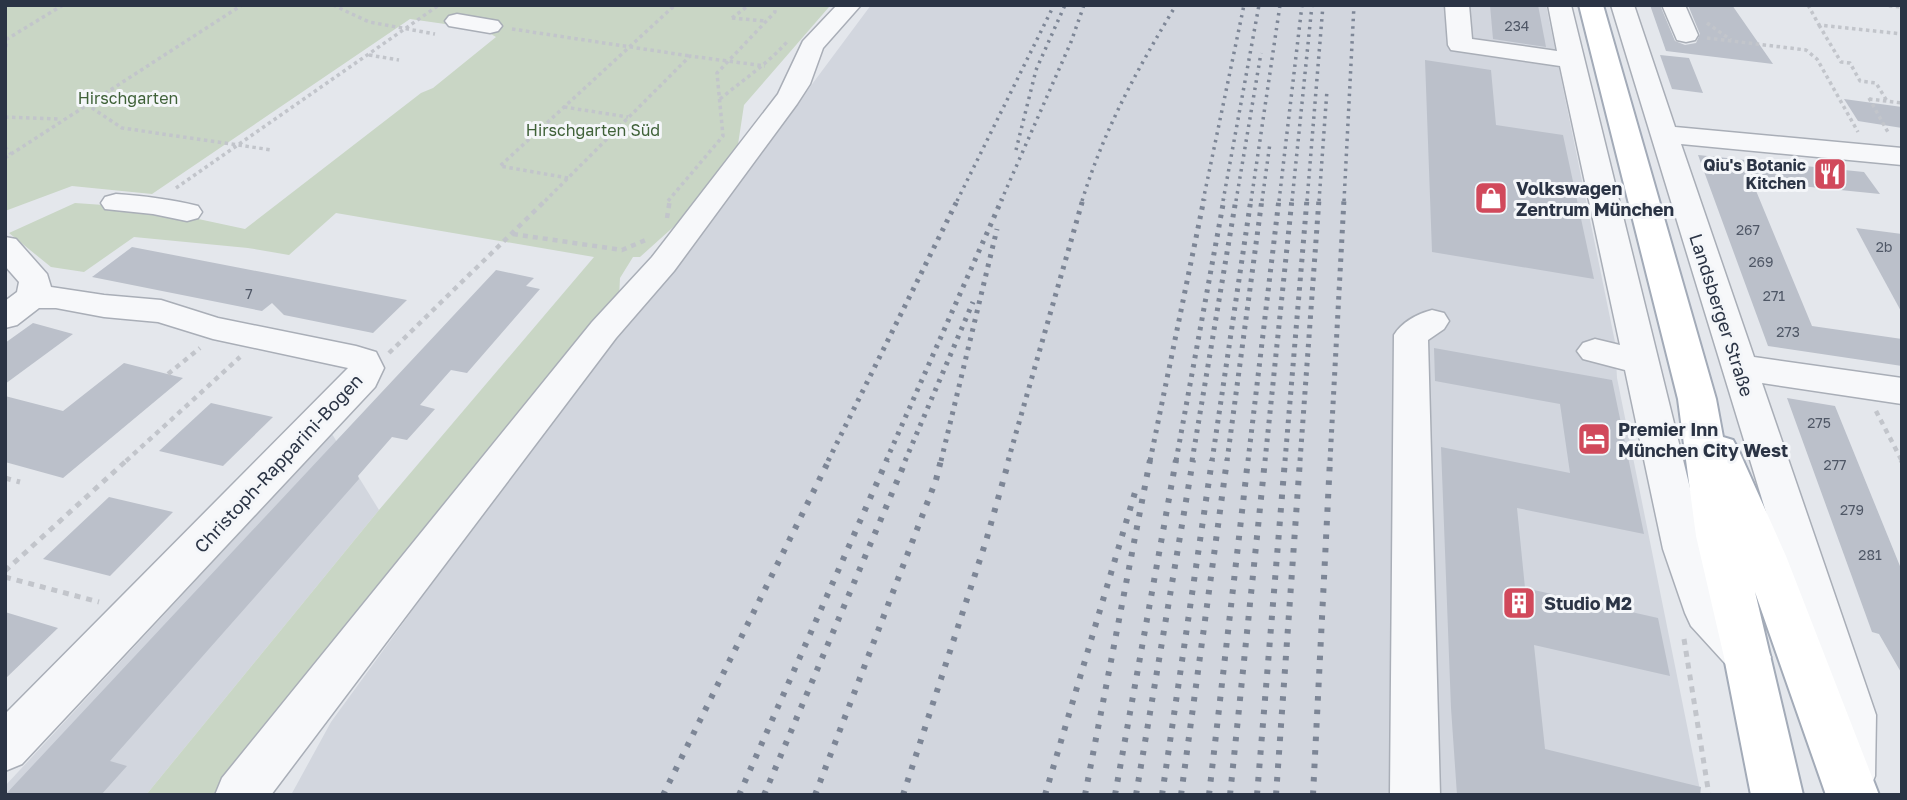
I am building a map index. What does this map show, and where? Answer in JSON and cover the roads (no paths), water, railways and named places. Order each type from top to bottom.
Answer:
[{"type":"main road","name":"Landsberger Straße","points":[[1591,5],[1692,380],[1718,536],[1748,657],[1777,795]]},
{"type":"main road","name":"Landsberger Straße","points":[[1692,380],[1764,556],[1851,791]]},
{"type":"street","points":[[240,795],[604,330],[663,264],[788,98],[797,84],[812,46],[850,5]]},
{"type":"street","points":[[1457,5],[1460,45],[1572,60]]},
{"type":"street","points":[[1559,5],[1684,549],[1707,613],[1748,657]]},
{"type":"street","name":"Landsberger Straße","points":[[1622,5],[1852,715],[1851,791]]},
{"type":"street","points":[[1673,5],[1686,35]]},
{"type":"street","points":[[448,13],[483,31]]},
{"type":"street","points":[[1581,96],[1618,101]]},
{"type":"street","points":[[1663,134],[1902,157]]},
{"type":"street","points":[[116,203],[153,205],[187,212]]},
{"type":"street","points":[[5,246],[35,281],[36,288],[18,308]]},
{"type":"street","name":"Christoph-Rapparini-Bogen","points":[[5,748],[362,378],[366,368],[363,361],[356,358],[213,328],[161,311],[104,306],[55,297],[18,308]]},
{"type":"street","points":[[1415,795],[1412,646],[1415,480],[1411,335],[1432,321]]},
{"type":"street","points":[[1595,351],[1642,357],[1692,380]]},
{"type":"street","points":[[1740,367],[1902,391]]},
{"type":"railway","points":[[957,201],[1054,5]]},
{"type":"railway","points":[[1016,150],[1036,70],[1065,5]]},
{"type":"railway","points":[[1001,201],[1071,42],[1084,5]]},
{"type":"railway","points":[[1082,201],[1101,148],[1123,100],[1176,5]]},
{"type":"railway","points":[[1203,201],[1244,5]]},
{"type":"railway","points":[[1223,201],[1259,5]]},
{"type":"railway","points":[[1251,201],[1280,5]]},
{"type":"railway","points":[[1279,201],[1302,5]]},
{"type":"railway","points":[[1292,201],[1312,5]]},
{"type":"railway","points":[[1307,201],[1323,5]]},
{"type":"railway","points":[[1344,201],[1354,5]]},
{"type":"railway","points":[[1236,201],[1261,53]]},
{"type":"railway","points":[[1319,201],[1327,90]]},
{"type":"railway","points":[[1262,201],[1270,143]]},
{"type":"railway","points":[[828,461],[958,199]]},
{"type":"railway","points":[[886,461],[1002,199]]},
{"type":"railway","points":[[1008,461],[1083,199]]},
{"type":"railway","points":[[1150,461],[1204,199]]},
{"type":"railway","points":[[1176,461],[1224,199]]},
{"type":"railway","points":[[1192,461],[1236,199]]},
{"type":"railway","points":[[1212,461],[1251,199]]},
{"type":"railway","points":[[1227,461],[1262,199]]},
{"type":"railway","points":[[1248,461],[1279,199]]},
{"type":"railway","points":[[1265,461],[1292,199]]},
{"type":"railway","points":[[1285,461],[1307,199]]},
{"type":"railway","points":[[1300,461],[1319,199]]},
{"type":"railway","points":[[1330,461],[1344,199]]},
{"type":"railway","points":[[941,461],[997,229]]},
{"type":"railway","points":[[905,461],[973,302]]},
{"type":"railway","points":[[663,795],[829,460]]},
{"type":"railway","points":[[739,795],[887,460]]},
{"type":"railway","points":[[764,795],[906,460]]},
{"type":"railway","points":[[815,795],[936,480],[941,460]]},
{"type":"railway","points":[[903,795],[986,541],[1009,460]]},
{"type":"railway","points":[[1085,795],[1150,460]]},
{"type":"railway","points":[[1115,795],[1176,460]]},
{"type":"railway","points":[[1136,795],[1193,460]]},
{"type":"railway","points":[[1162,795],[1212,460]]},
{"type":"railway","points":[[1181,795],[1227,460]]},
{"type":"railway","points":[[1209,795],[1248,460]]},
{"type":"railway","points":[[1230,795],[1265,460]]},
{"type":"railway","points":[[1257,795],[1285,460]]},
{"type":"railway","points":[[1276,795],[1300,460]]},
{"type":"railway","points":[[1313,795],[1330,460]]},
{"type":"railway","points":[[1045,795],[1136,489]]},
{"type":"place","name":"Qiu's Botanic Kitchen","points":[[1830,174]]},
{"type":"place","name":"Volkswagen Zentrum München","points":[[1491,198]]},
{"type":"place","name":"Premier Inn München City West","points":[[1594,439]]},
{"type":"place","name":"Studio M2","points":[[1519,603]]},
{"type":"park label","name":"Hirschgarten","points":[[128,98]]},
{"type":"park label","name":"Hirschgarten Süd","points":[[593,130]]}]
